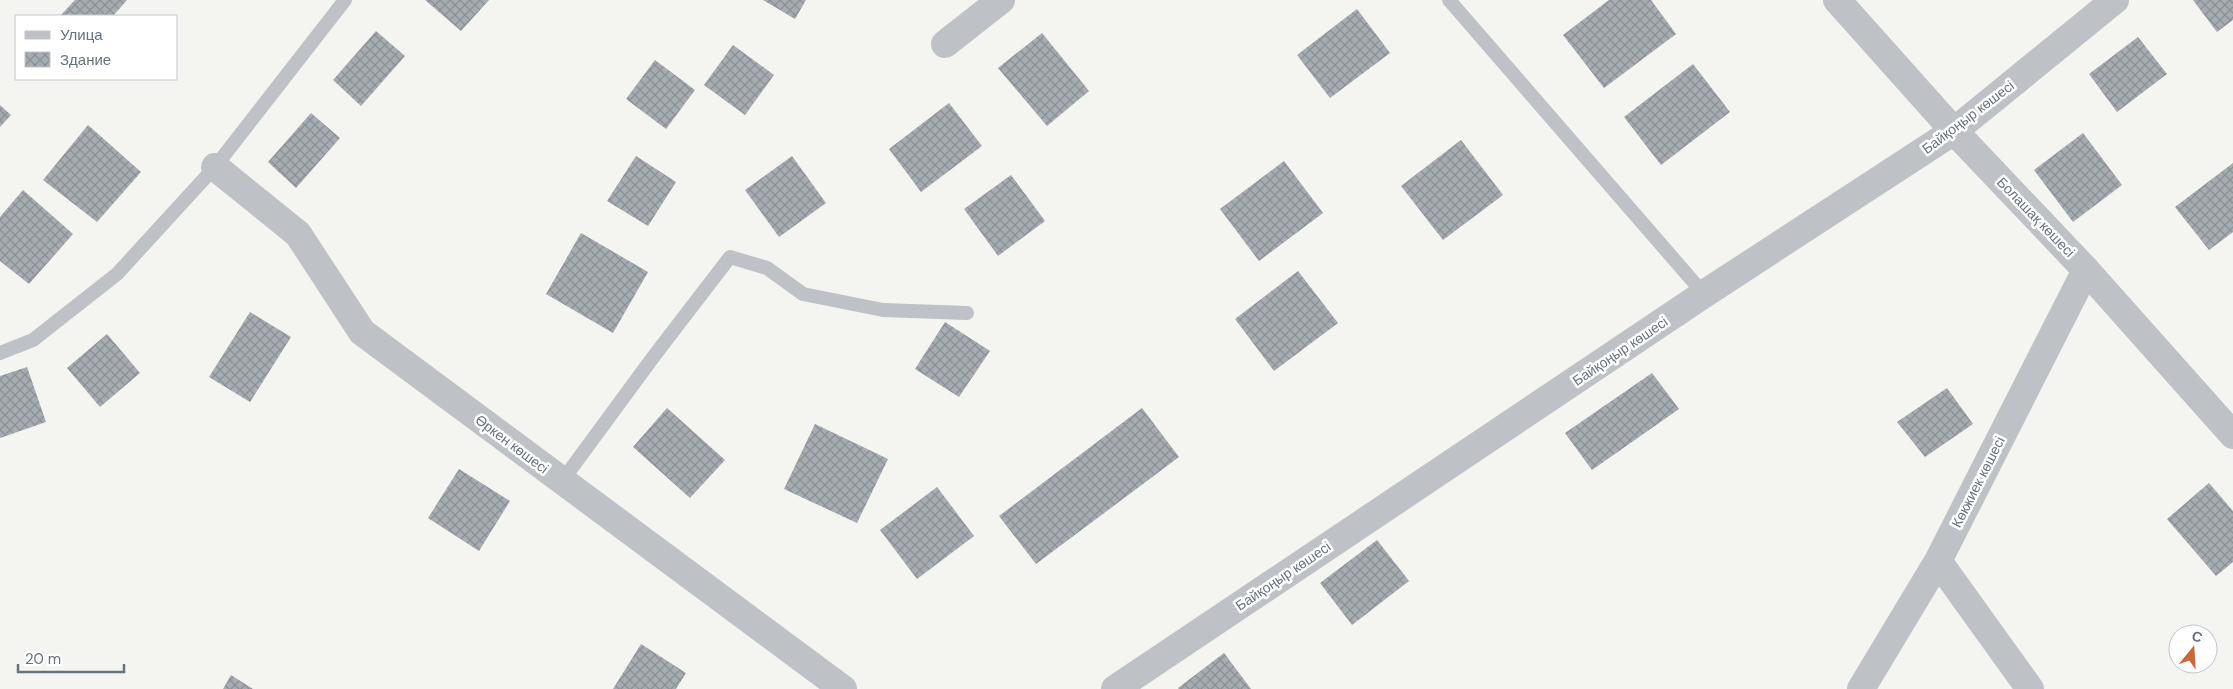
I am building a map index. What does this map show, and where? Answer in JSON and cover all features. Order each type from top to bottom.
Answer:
[{"type":"street","points":[[945,44],[1001,0]]},
{"type":"street","name":"Болашақ көшесі","points":[[1838,0],[1954,131],[2086,270],[2233,435]]},
{"type":"street","name":"Байқоңыр көшесі","points":[[1115,689],[1704,294],[1954,131],[2115,0]]},
{"type":"street","name":"Өркен көшесі","points":[[215,167],[298,234],[362,332],[843,689]]},
{"type":"street","name":"Көкжиек көшесі","points":[[1861,689],[1938,561],[2086,270]]},
{"type":"street","points":[[1938,561],[2030,689]]},
{"type":"lane","points":[[0,353],[33,340],[117,274],[215,167],[345,0]]},
{"type":"lane","points":[[1450,0],[1704,294]]},
{"type":"lane","points":[[562,481],[730,257],[767,268],[803,294],[883,310],[967,313]]},
{"type":"building","points":[[75,0],[127,0],[114,15],[61,15]]},
{"type":"building","points":[[425,0],[489,0],[461,31]]},
{"type":"building","points":[[763,0],[806,0],[795,19]]},
{"type":"building","points":[[1609,0],[1651,0],[1676,34],[1604,88],[1563,35]]},
{"type":"building","points":[[2193,0],[2233,0],[2233,20],[2217,32]]},
{"type":"building","points":[[1357,9],[1390,53],[1330,98],[1297,55]]},
{"type":"building","points":[[376,31],[405,56],[361,106],[333,80]]},
{"type":"building","points":[[1042,33],[1089,91],[1047,126],[998,68]]},
{"type":"building","points":[[2138,37],[2167,74],[2117,112],[2089,74]]},
{"type":"building","points":[[733,45],[774,75],[745,115],[704,85]]},
{"type":"building","points":[[655,60],[695,90],[666,129],[626,99]]},
{"type":"building","points":[[1693,64],[1730,112],[1661,165],[1624,117]]},
{"type":"building","points":[[949,103],[982,146],[921,192],[889,149]]},
{"type":"building","points":[[0,105],[11,115],[0,127]]},
{"type":"building","points":[[311,113],[340,138],[296,188],[268,162]]},
{"type":"building","points":[[88,125],[141,172],[97,222],[43,180]]},
{"type":"building","points":[[2083,133],[2122,185],[2073,222],[2034,170]]},
{"type":"building","points":[[1461,140],[1503,195],[1443,240],[1401,186]]},
{"type":"building","points":[[636,156],[676,182],[648,226],[607,201]]},
{"type":"building","points":[[792,156],[826,203],[779,237],[745,190]]},
{"type":"building","points":[[1284,161],[1323,213],[1259,261],[1220,209]]},
{"type":"building","points":[[2233,163],[2233,232],[2209,250],[2175,207]]},
{"type":"building","points":[[1011,175],[1045,221],[998,256],[964,209]]},
{"type":"building","points":[[23,190],[73,234],[29,284],[0,261],[0,217]]},
{"type":"building","points":[[581,233],[648,272],[613,333],[546,294]]},
{"type":"building","points":[[1298,271],[1338,323],[1274,371],[1235,319]]},
{"type":"building","points":[[250,312],[291,337],[250,402],[209,377]]},
{"type":"building","points":[[945,322],[990,351],[959,397],[915,369]]},
{"type":"building","points":[[107,334],[140,373],[100,407],[67,368]]},
{"type":"building","points":[[27,367],[46,422],[0,438],[0,376]]},
{"type":"building","points":[[1652,373],[1679,409],[1592,470],[1565,433]]},
{"type":"building","points":[[1947,388],[1973,424],[1925,457],[1897,422]]},
{"type":"building","points":[[667,408],[725,460],[690,498],[633,447]]},
{"type":"building","points":[[1142,408],[1179,457],[1036,564],[999,516]]},
{"type":"building","points":[[815,424],[888,459],[857,523],[784,489]]},
{"type":"building","points":[[459,469],[510,501],[479,551],[428,518]]},
{"type":"building","points":[[2209,483],[2233,511],[2233,562],[2216,576],[2167,519]]},
{"type":"building","points":[[937,487],[974,536],[917,579],[880,530]]},
{"type":"building","points":[[1377,540],[1409,581],[1352,625],[1320,583]]},
{"type":"building","points":[[641,644],[686,673],[676,689],[613,689]]},
{"type":"building","points":[[1224,653],[1251,689],[1178,688]]},
{"type":"building","points":[[231,675],[253,689],[223,689]]}]
